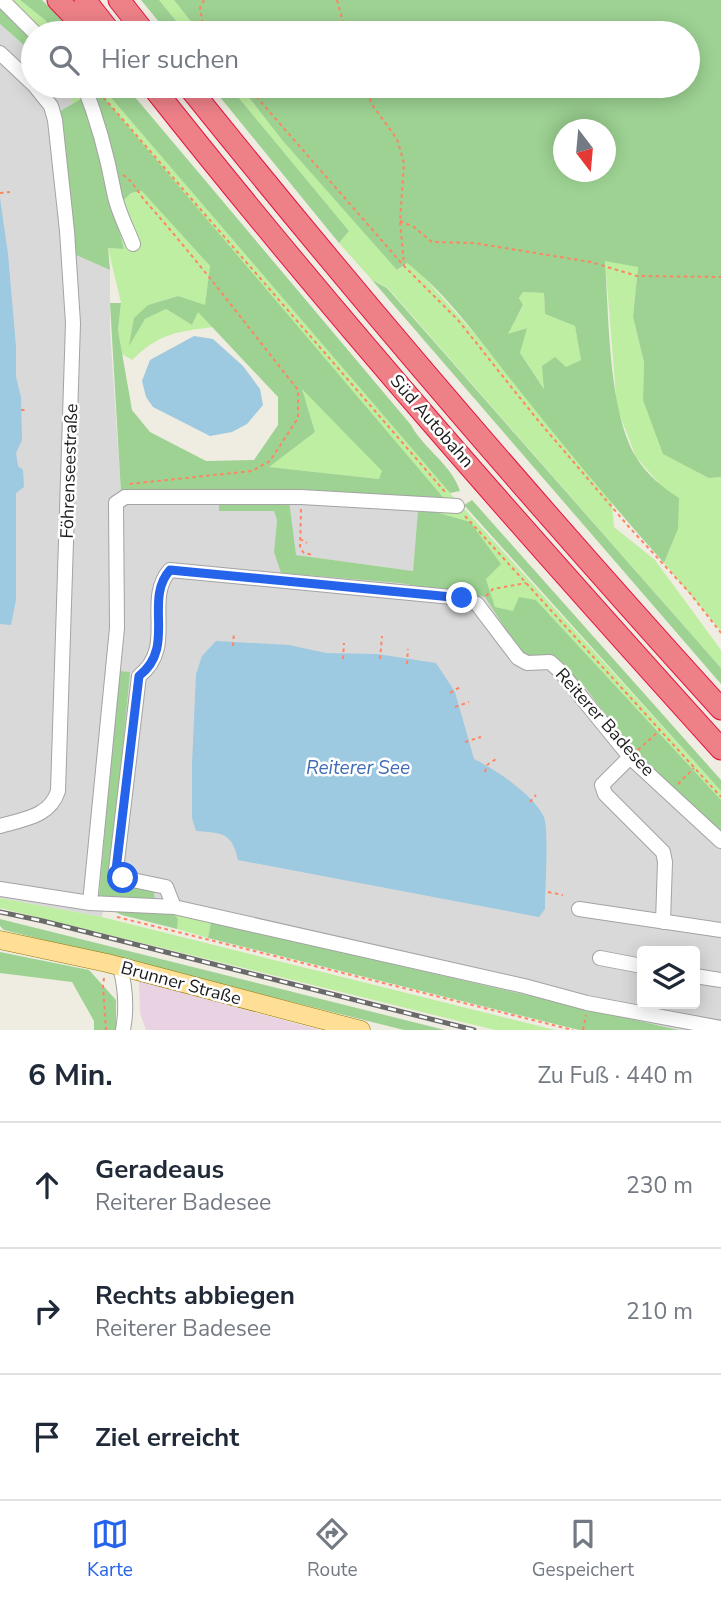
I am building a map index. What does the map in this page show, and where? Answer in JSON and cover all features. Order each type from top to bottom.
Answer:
[{"type":"highway","points":[[58,0],[78,21]]},
{"type":"highway","points":[[85,0],[102,21]]},
{"type":"highway","points":[[119,0],[136,21]]},
{"type":"highway","name":"Süd Autobahn","points":[[161,98],[449,441],[721,749]]},
{"type":"highway","name":"Süd Autobahn","points":[[198,98],[404,348],[721,709]]},
{"type":"main road","name":"Brunner Straße","points":[[0,940],[114,965],[361,1030]]},
{"type":"street","points":[[2,0],[23,21]]},
{"type":"street","name":"Föhrenseestraße","points":[[0,53],[21,73]]},
{"type":"street","name":"Föhrenseestraße","points":[[0,826],[41,814],[50,808],[58,792],[73,323],[67,230],[55,120],[51,106],[45,98]]},
{"type":"street","points":[[89,98],[98,120],[114,194],[133,244]]},
{"type":"street","points":[[90,903],[117,628],[116,503],[125,497],[301,497],[457,506]]},
{"type":"street","name":"Reiterer Badesee","points":[[174,908],[166,887],[123,878],[116,870],[139,676],[150,667],[157,654],[160,580],[170,570],[462,598],[477,604],[518,657],[527,663],[550,662],[560,671],[630,757],[721,841]]},
{"type":"street","points":[[630,757],[602,785],[605,794],[663,852],[663,922]]},
{"type":"street","points":[[0,889],[90,903],[174,908],[524,986],[587,1003],[721,1028]]},
{"type":"street","points":[[579,909],[721,930]]},
{"type":"street","points":[[600,958],[637,965]]},
{"type":"street","points":[[114,965],[125,983],[127,1010],[133,1030]]},
{"type":"street","points":[[700,977],[721,980]]},
{"type":"street","points":[[123,1030],[127,1010]]},
{"type":"path","points":[[202,21],[200,8],[204,0]]},
{"type":"path","points":[[337,0],[343,21]]},
{"type":"path","points":[[104,98],[457,506],[721,797]]},
{"type":"path","points":[[257,98],[404,266],[458,320],[536,418],[721,633]]},
{"type":"path","points":[[369,98],[397,139],[404,163],[400,221],[404,266]]},
{"type":"path","points":[[112,178],[120,174],[127,177],[298,390],[298,418],[270,461],[252,471],[124,485],[115,495],[116,503]]},
{"type":"path","points":[[0,193],[10,192]]},
{"type":"path","points":[[400,221],[414,227],[432,242],[474,243],[591,262],[637,276],[721,277]]},
{"type":"path","points":[[21,410],[28,410]]},
{"type":"path","points":[[301,497],[300,548],[304,553],[313,555]]},
{"type":"path","points":[[299,538],[307,543]]},
{"type":"path","points":[[492,589],[527,583]]},
{"type":"path","points":[[233,646],[234,632]]},
{"type":"path","points":[[380,659],[382,636]]},
{"type":"path","points":[[344,643],[344,659]]},
{"type":"path","points":[[407,664],[408,649]]},
{"type":"path","points":[[450,693],[462,686]]},
{"type":"path","points":[[455,707],[469,702]]},
{"type":"path","points":[[648,741],[661,730]]},
{"type":"path","points":[[465,742],[481,737]]},
{"type":"path","points":[[485,772],[487,765],[496,759]]},
{"type":"path","points":[[685,777],[695,767]]},
{"type":"path","points":[[530,802],[536,795]]},
{"type":"path","points":[[548,892],[563,895]]},
{"type":"path","points":[[115,916],[573,1030]]},
{"type":"path","points":[[106,1030],[103,986],[114,965]]},
{"type":"path","points":[[583,1030],[587,1003]]},
{"type":"shaded area","points":[[0,24],[21,42],[21,98],[71,98],[73,104],[60,111],[76,255],[110,270],[110,330],[121,493],[419,500],[413,571],[295,555],[289,500],[219,501],[219,510],[274,511],[277,520],[274,552],[399,583],[485,597],[522,655],[554,660],[584,686],[636,755],[721,832],[721,1030],[679,1030],[174,914],[104,906],[102,917],[0,898]]},
{"type":"shaded area","points":[[139,981],[320,1030],[146,1030],[140,1013]]},
{"type":"green space","points":[[0,0],[20,0],[46,21],[21,21]]},
{"type":"green space","points":[[20,0],[42,0],[64,21],[45,20]]},
{"type":"green space","points":[[141,0],[159,0],[176,21],[158,21]]},
{"type":"green space","points":[[159,0],[174,0],[191,21],[176,21]]},
{"type":"green space","points":[[174,0],[721,0],[721,477],[709,478],[663,454],[643,400],[644,362],[633,317],[638,267],[605,261],[615,389],[627,437],[645,469],[679,498],[678,529],[664,563],[439,292],[407,263],[397,270],[282,140],[249,98],[700,98],[700,21],[191,21]],"holes":[[[523,292],[544,293],[545,314],[575,326],[581,360],[566,367],[555,357],[542,366],[544,389],[520,353],[527,328],[508,334],[523,305],[519,298]]]},
{"type":"green space","points":[[0,2],[21,24],[21,42],[0,24]]},
{"type":"green space","points":[[71,98],[84,98],[73,104]]},
{"type":"green space","points":[[83,98],[104,98],[447,502],[121,493],[110,303],[121,303],[118,330],[132,410],[150,432],[206,461],[254,460],[278,425],[278,397],[198,312],[192,325],[166,309],[145,319],[129,346],[134,318],[148,305],[178,296],[205,305],[210,266],[142,191],[131,193],[114,210],[124,249],[108,248],[110,270],[76,255],[60,111]],"holes":[[[302,389],[382,471],[379,479],[269,467],[315,432]]]},
{"type":"green space","points":[[101,98],[111,98],[450,493],[721,791],[721,800],[536,600],[513,611],[495,607],[486,579],[418,510]]},
{"type":"green space","points":[[111,98],[135,98],[451,473],[460,491],[450,493]]},
{"type":"green space","points":[[221,98],[239,98],[349,231],[339,243]]},
{"type":"green space","points":[[239,98],[249,98],[282,140],[398,270],[407,263],[420,273],[475,334],[612,503],[614,527],[655,560],[721,650],[721,668],[388,288],[372,280],[339,243],[349,231]]},
{"type":"green space","points":[[143,191],[210,266],[205,306],[178,296],[148,305],[130,343],[145,319],[166,309],[192,325],[198,311],[213,327],[169,335],[151,344],[132,360],[122,354],[118,330],[121,303],[108,248],[124,249],[113,210],[131,193]]},
{"type":"green space","points":[[605,260],[638,266],[633,317],[644,362],[643,400],[709,478],[721,477],[721,631],[664,563],[678,529],[663,488],[636,457],[617,408]]},
{"type":"green space","points":[[372,280],[387,288],[721,668],[721,684]]},
{"type":"green space","points":[[523,292],[544,293],[545,314],[575,326],[581,360],[565,368],[545,390],[520,353],[526,328],[507,335],[523,306],[519,298]]},
{"type":"green space","points":[[301,387],[383,471],[379,479],[268,467],[315,432]]},
{"type":"green space","points":[[219,500],[289,500],[296,555],[413,571],[418,510],[470,522],[501,564],[486,579],[495,607],[513,611],[519,597],[536,600],[721,800],[721,832],[636,755],[584,686],[554,660],[522,655],[485,597],[399,583],[281,573],[274,552],[277,520],[274,511],[219,511]]},
{"type":"green space","points":[[472,500],[721,780],[721,791],[464,505]]},
{"type":"green space","points":[[119,671],[130,672],[110,881],[154,892],[155,902],[99,897]]},
{"type":"green space","points":[[0,898],[102,917],[555,1030],[495,1030],[0,908]]},
{"type":"green space","points":[[103,906],[174,914],[178,919],[177,929],[122,915]]},
{"type":"green space","points":[[174,914],[211,922],[208,938],[177,929],[178,919]]},
{"type":"green space","points":[[0,919],[445,1030],[404,1030],[4,930],[0,926]]},
{"type":"green space","points":[[211,922],[679,1030],[579,1030],[208,938]]},
{"type":"green space","points":[[0,952],[89,970],[116,1000],[116,1030],[94,1030],[94,1021],[72,982],[0,973]]},
{"type":"water","points":[[0,198],[8,254],[16,377],[21,397],[22,440],[16,453],[18,466],[23,470],[24,487],[16,493],[16,600],[11,625],[0,624]]},
{"type":"water","points":[[194,336],[213,339],[243,366],[260,389],[263,405],[247,424],[232,432],[210,436],[153,407],[146,397],[142,381],[150,360]]},
{"type":"water","name":"Reiterer See","points":[[216,641],[289,645],[326,653],[377,654],[436,663],[455,692],[474,759],[523,792],[544,817],[547,847],[545,909],[539,917],[238,860],[229,839],[213,832],[196,831],[192,818],[192,765],[196,674],[202,656]]},
{"type":"railway","points":[[0,912],[474,1030]]},
{"type":"route","points":[[123,878],[116,870],[139,676],[150,667],[157,654],[160,580],[170,570],[462,598]]}]
